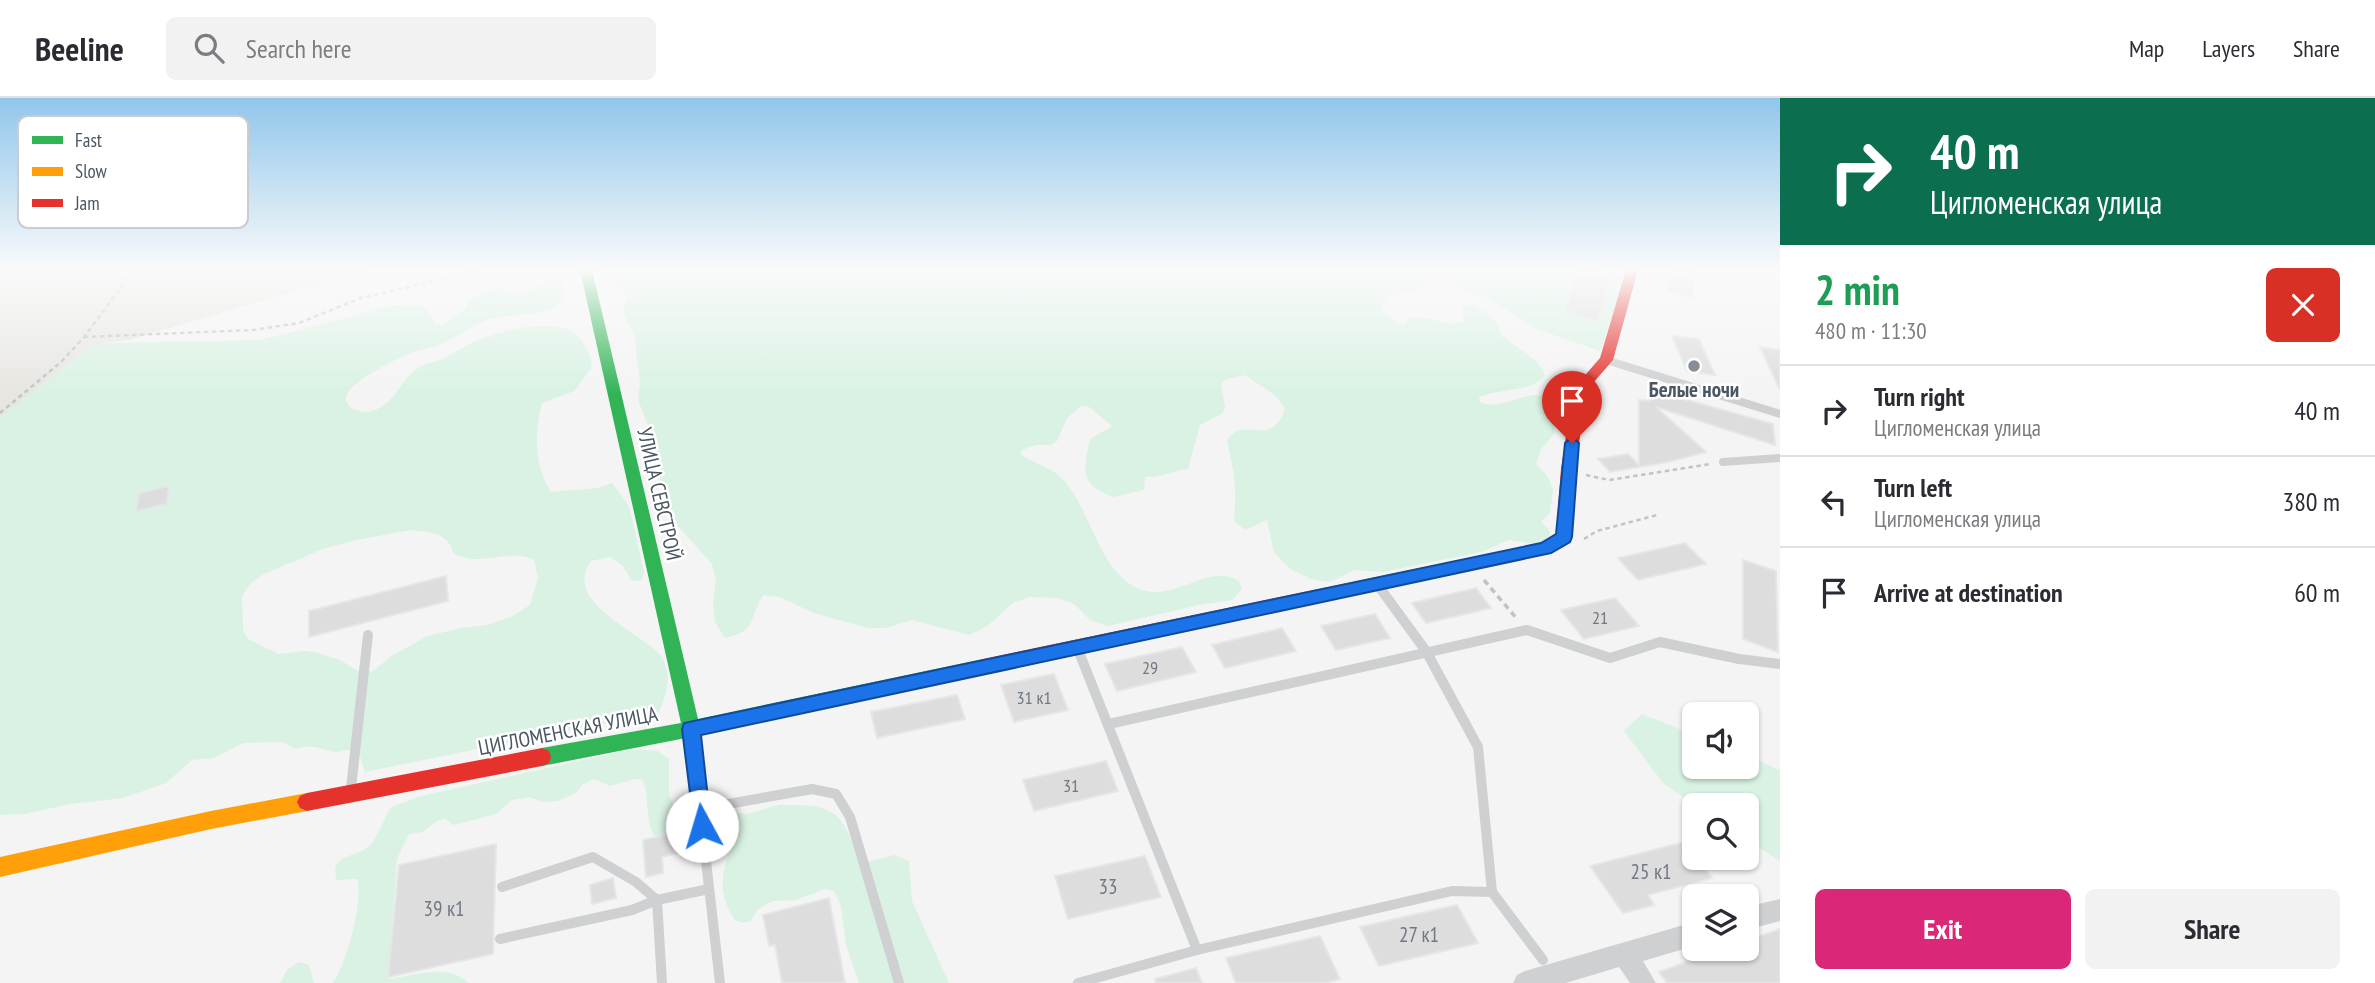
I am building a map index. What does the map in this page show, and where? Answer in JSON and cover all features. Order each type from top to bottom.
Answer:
[{"type":"street","name":"УЛИЦА СЕВСТРОЙ","points":[[595,311],[691,729]]},
{"type":"street","name":"ЦИГЛОМЕНСКАЯ УЛИЦА","points":[[0,867],[211,820],[691,729],[1545,548],[1564,537],[1568,469],[1580,389],[1606,360],[1620,311]]},
{"type":"street","points":[[1759,915],[1780,909]]},
{"type":"street","points":[[1525,983],[1682,937]]},
{"type":"street","points":[[1624,954],[1644,983]]},
{"type":"lane","points":[[1606,360],[1780,414]]},
{"type":"lane","points":[[1723,462],[1780,458]]},
{"type":"lane","points":[[1377,584],[1426,651],[1478,747],[1492,892],[1543,960]]},
{"type":"lane","points":[[1109,724],[1527,630],[1610,658],[1660,642],[1739,659],[1780,664]]},
{"type":"lane","points":[[351,794],[368,635]]},
{"type":"lane","points":[[1077,646],[1197,950]]},
{"type":"lane","points":[[691,729],[720,983]]},
{"type":"lane","points":[[700,809],[812,789],[836,794],[849,817],[899,983]]},
{"type":"lane","points":[[502,887],[593,857],[636,882],[657,900],[662,983]]},
{"type":"lane","points":[[500,939],[632,910],[657,900],[709,889]]},
{"type":"lane","points":[[1078,983],[1197,950],[1452,891],[1492,892]]},
{"type":"path","points":[[0,413],[61,362],[103,311]]},
{"type":"path","points":[[84,337],[253,330],[299,323],[328,311]]},
{"type":"path","points":[[1568,469],[1609,480],[1723,462]]},
{"type":"path","points":[[1471,565],[1527,630]]},
{"type":"green space","points":[[371,311],[427,311],[436,325],[442,326],[463,311],[545,311],[490,319],[439,345],[392,361],[353,387],[347,394],[347,403],[357,410],[373,411],[387,403],[418,368],[497,333],[548,326],[563,328],[576,334],[589,353],[591,369],[574,391],[542,403],[537,437],[541,471],[551,492],[598,488],[612,483],[629,506],[644,571],[642,580],[632,581],[622,565],[610,557],[591,561],[585,576],[586,590],[607,615],[650,646],[664,661],[668,676],[659,712],[365,772],[358,750],[335,752],[313,747],[295,749],[283,742],[243,743],[214,758],[192,760],[166,783],[123,798],[70,804],[25,814],[0,815],[0,418],[85,350],[103,343],[260,340]],"holes":[[[410,530],[442,537],[451,546],[453,553],[463,557],[484,559],[515,556],[534,560],[538,578],[530,605],[511,617],[487,625],[428,636],[393,655],[373,671],[360,672],[340,660],[318,653],[306,651],[279,654],[248,639],[243,630],[242,596],[250,584],[262,575],[323,549],[352,541]]]},
{"type":"green space","points":[[1383,311],[1399,324],[1405,324],[1409,318],[1416,317],[1450,324],[1464,321],[1463,311],[1482,311],[1494,319],[1502,335],[1538,364],[1545,376],[1523,388],[1479,397],[1480,402],[1500,404],[1540,395],[1549,398],[1556,406],[1553,416],[1555,433],[1541,449],[1536,464],[1548,477],[1553,490],[1550,513],[1541,522],[1550,531],[1550,536],[1537,544],[1509,540],[1481,552],[1383,572],[1354,570],[1330,582],[1311,579],[1290,569],[1274,552],[1267,520],[1245,530],[1234,521],[1234,480],[1227,440],[1241,430],[1265,430],[1272,427],[1279,421],[1285,409],[1276,396],[1245,375],[1224,380],[1221,384],[1225,407],[1223,413],[1200,425],[1188,469],[1145,477],[1144,490],[1114,497],[1094,487],[1089,481],[1085,467],[1090,439],[1112,426],[1089,407],[1081,406],[1067,418],[1057,441],[1051,445],[1036,445],[1022,450],[1021,455],[1050,470],[1066,483],[1075,495],[1105,555],[1124,580],[1150,592],[1177,588],[1215,576],[1227,576],[1239,581],[1242,589],[1232,600],[1107,626],[1090,620],[1074,604],[1058,598],[1030,597],[1014,602],[986,627],[969,635],[912,620],[886,628],[868,628],[814,613],[780,597],[763,595],[747,628],[725,638],[715,622],[713,601],[716,581],[712,564],[678,526],[660,482],[654,440],[638,400],[640,383],[634,334],[623,313]]},
{"type":"green space","points":[[1509,311],[1614,311],[1600,351],[1537,329]]},
{"type":"green space","points":[[1642,714],[1682,730],[1682,779],[1759,779],[1759,761],[1780,770],[1780,861],[1759,848],[1759,793],[1682,793],[1682,796],[1663,783],[1624,731]]},
{"type":"green space","points":[[633,749],[658,751],[669,759],[669,794],[677,816],[676,833],[670,839],[653,835],[643,780],[635,779],[610,786],[594,779],[582,785],[576,793],[558,801],[543,802],[530,797],[512,800],[496,814],[453,825],[445,818],[435,822],[423,832],[409,834],[397,859],[388,979],[441,972],[451,973],[469,983],[333,983],[352,932],[359,889],[357,879],[336,880],[335,868],[341,860],[371,844],[391,807],[421,796]]},
{"type":"green space","points":[[779,805],[814,806],[832,812],[846,828],[856,855],[863,863],[894,855],[909,861],[912,901],[949,983],[859,983],[846,945],[841,906],[834,891],[825,889],[796,900],[773,901],[758,909],[750,921],[743,923],[735,920],[726,903],[723,886],[724,869],[730,851],[722,829],[725,812],[747,814]]},
{"type":"green space","points":[[299,962],[309,965],[314,983],[280,983],[287,970]]},
{"type":"sand","points":[[0,311],[226,311],[85,350],[0,418]]},
{"type":"building","points":[[1566,311],[1601,311],[1598,321]]},
{"type":"building","points":[[1672,336],[1699,339],[1715,375],[1687,371]]},
{"type":"building","points":[[1760,347],[1780,350],[1780,390],[1766,360]]},
{"type":"building","points":[[1651,390],[1773,424],[1775,445],[1656,407],[1706,452],[1610,472],[1598,459],[1628,454],[1639,465],[1639,400],[1649,401]]},
{"type":"building","points":[[169,486],[167,504],[136,511],[139,493]]},
{"type":"building","points":[[1685,543],[1706,564],[1638,580],[1618,558]]},
{"type":"building","points":[[1743,560],[1776,571],[1778,652],[1743,639]]},
{"type":"building","points":[[446,576],[448,601],[309,637],[309,611]]},
{"type":"building","points":[[1476,588],[1491,608],[1426,623],[1412,603]]},
{"type":"building","points":[[1615,598],[1639,626],[1584,639],[1561,610]]},
{"type":"building","points":[[1375,614],[1390,638],[1336,650],[1321,626]]},
{"type":"building","points":[[1282,628],[1296,651],[1225,668],[1212,645]]},
{"type":"building","points":[[1182,647],[1196,672],[1117,691],[1105,664]]},
{"type":"building","points":[[1054,674],[1068,710],[1014,722],[1001,685]]},
{"type":"building","points":[[957,695],[965,719],[877,738],[871,712]]},
{"type":"building","points":[[1106,761],[1118,791],[1034,811],[1023,780]]},
{"type":"building","points":[[676,833],[678,853],[662,857],[663,873],[646,877],[643,840]]},
{"type":"building","points":[[1682,843],[1682,870],[1706,870],[1712,878],[1648,895],[1654,905],[1623,913],[1590,866]]},
{"type":"building","points":[[496,844],[493,954],[388,977],[399,865]]},
{"type":"building","points":[[1145,856],[1161,897],[1068,919],[1055,876]]},
{"type":"building","points":[[613,878],[616,898],[592,904],[590,885]]},
{"type":"building","points":[[829,898],[845,983],[782,983],[775,945],[769,946],[763,915]]},
{"type":"building","points":[[1457,905],[1478,943],[1379,966],[1360,927]]},
{"type":"building","points":[[1780,929],[1780,983],[1667,983],[1659,972],[1689,961],[1759,961],[1759,936]]},
{"type":"building","points":[[1320,936],[1340,979],[1324,983],[1236,983],[1226,958]]},
{"type":"building","points":[[1196,968],[1202,983],[1156,983],[1155,979]]},
{"type":"traffic: fast","points":[[595,311],[691,729]]},
{"type":"traffic: fast","points":[[542,757],[691,729],[983,667]]},
{"type":"traffic: slow","points":[[1328,594],[1545,548],[1552,544]]},
{"type":"traffic: slow","points":[[0,867],[211,820],[307,802]]},
{"type":"traffic: jam","points":[[1552,544],[1564,537],[1568,469],[1580,389],[1606,360],[1620,311]]},
{"type":"traffic: jam","points":[[983,667],[1328,594]]},
{"type":"traffic: jam","points":[[307,802],[542,757]]},
{"type":"place","name":"Белые ночи","points":[[1694,366]]},
{"type":"route","points":[[702,826],[691,729],[1545,548],[1564,537],[1572,443]]}]
